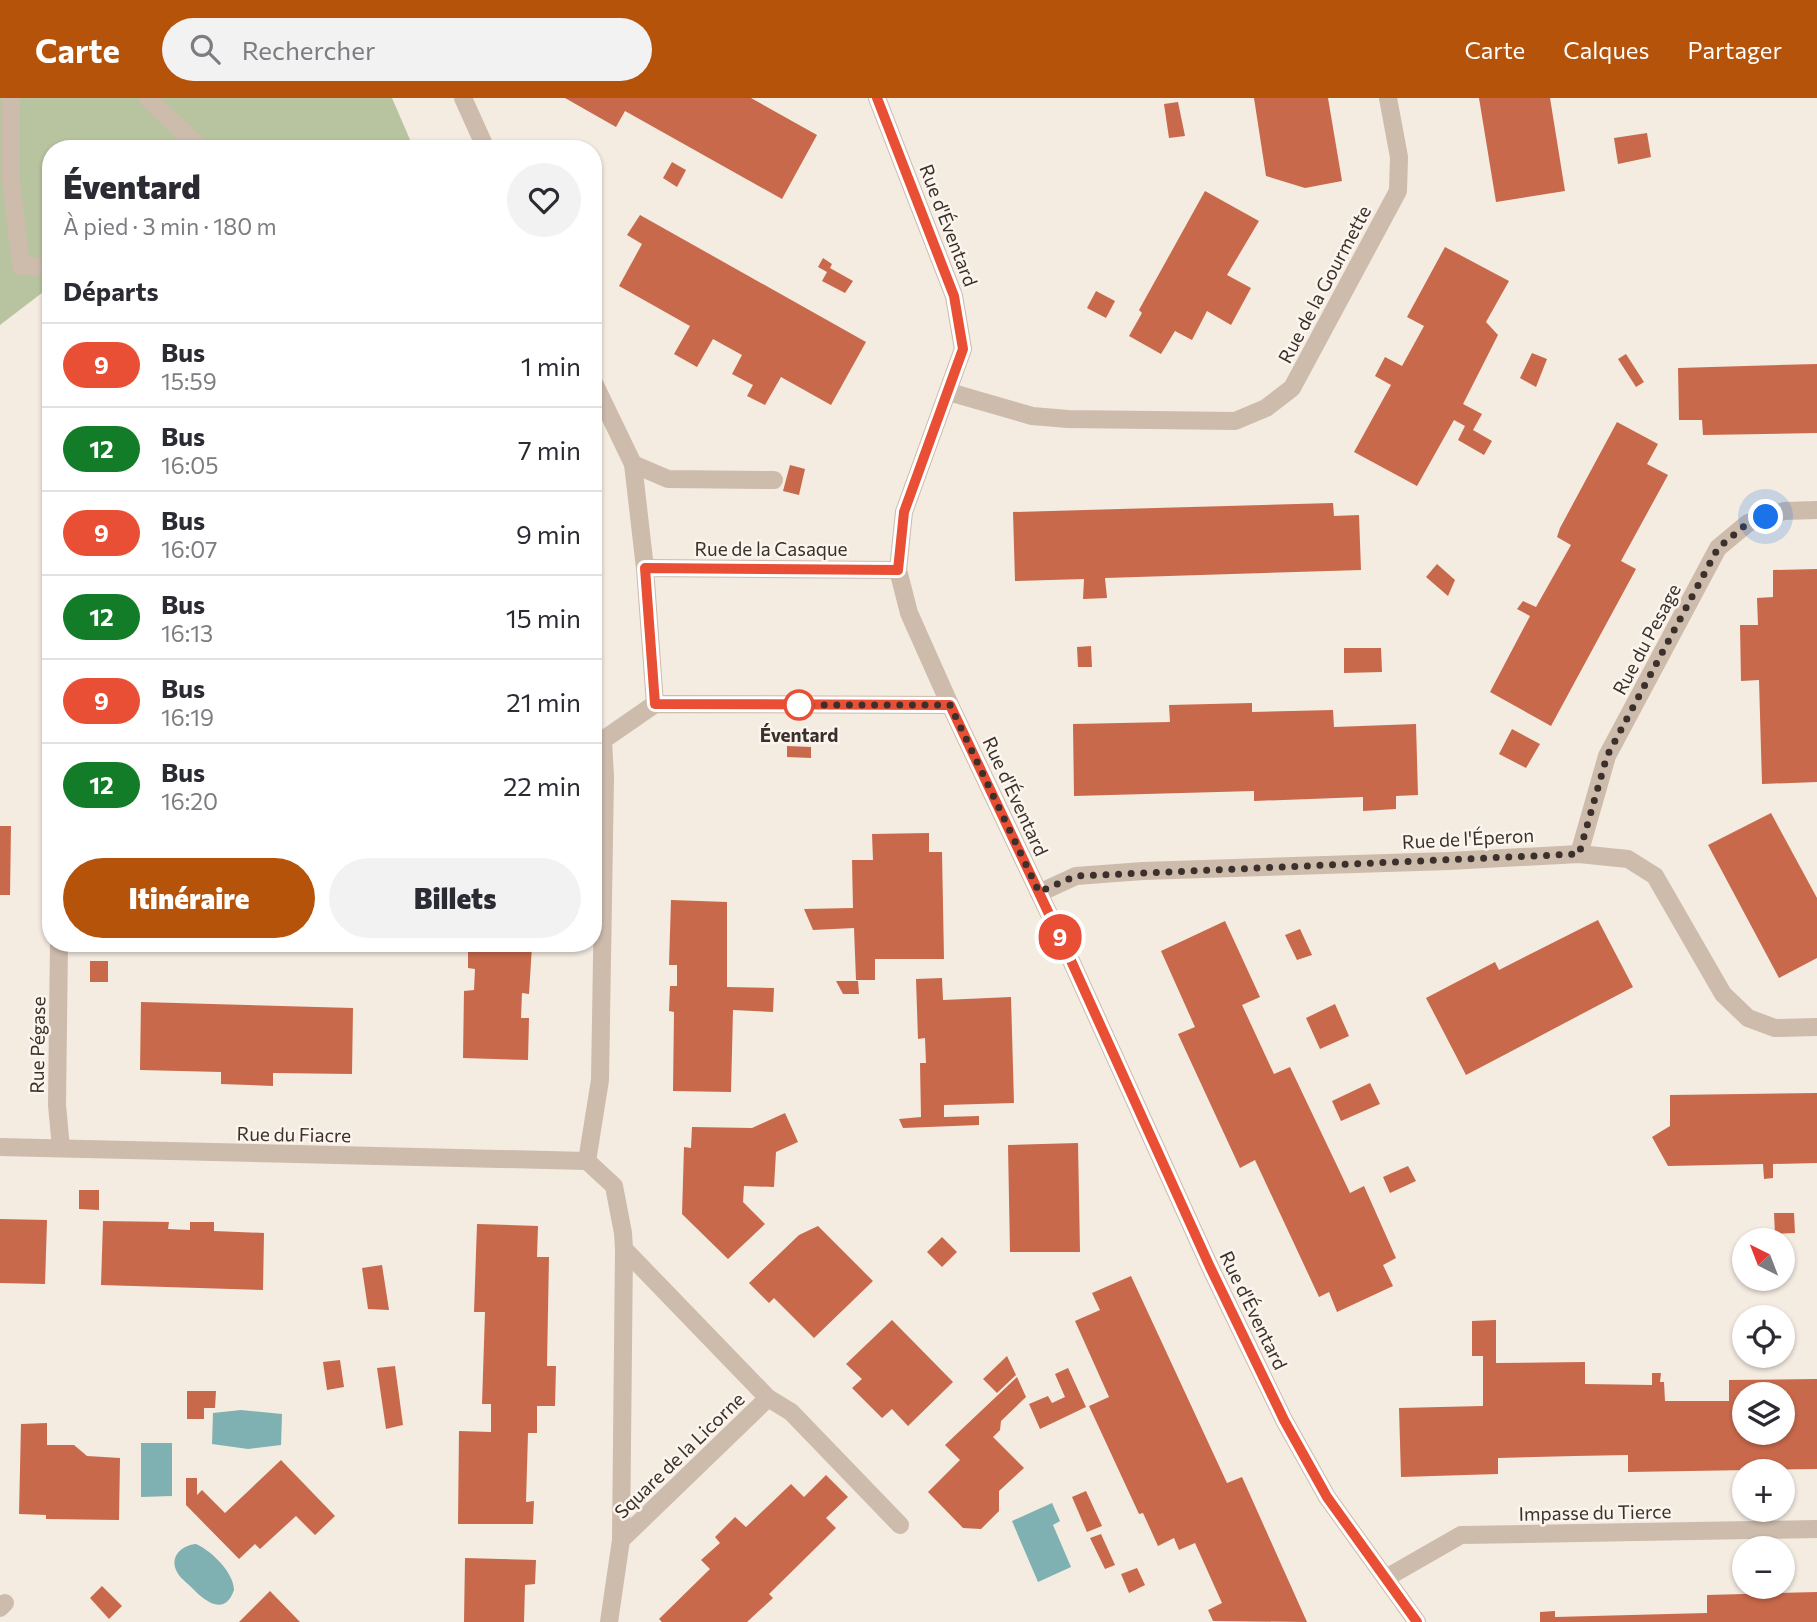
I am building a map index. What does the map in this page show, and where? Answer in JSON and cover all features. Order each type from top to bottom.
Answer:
[{"type":"street","points":[[11,98],[5,181],[21,267],[42,267]]},
{"type":"street","points":[[148,98],[192,140]]},
{"type":"street","points":[[463,98],[482,140]]},
{"type":"street","name":"Rue d'Éventard","points":[[877,98],[954,296],[963,349],[904,512],[898,570],[909,613],[1210,1267],[1284,1420],[1327,1497],[1417,1622]]},
{"type":"street","name":"Rue de la Gourmette","points":[[949,391],[1032,416],[1068,419],[1235,421],[1266,408],[1292,388],[1398,191],[1399,157],[1388,98]]},
{"type":"street","points":[[602,400],[633,464],[645,568],[655,704]]},
{"type":"street","points":[[633,464],[668,479],[774,480]]},
{"type":"street","name":"Rue du Pesage","points":[[1579,854],[1607,756],[1718,548],[1748,523],[1784,511],[1817,510]]},
{"type":"street","name":"Rue de la Casaque","points":[[645,568],[898,570]]},
{"type":"street","points":[[587,1161],[600,1080],[605,777],[603,740],[655,704],[950,705]]},
{"type":"street","name":"Rue de l'Éperon","points":[[1039,892],[1076,876],[1579,854],[1628,859],[1655,876],[1723,994],[1748,1018],[1775,1028],[1817,1027]]},
{"type":"street","name":"Rue Pégase","points":[[59,952],[57,1105],[61,1148]]},
{"type":"street","name":"Rue du Fiacre","points":[[0,1147],[587,1161]]},
{"type":"street","name":"Square de la Licorne","points":[[587,1161],[614,1186],[624,1249],[621,1540],[609,1622]]},
{"type":"street","name":"Square de la Licorne","points":[[621,1540],[768,1398],[624,1249]]},
{"type":"street","points":[[768,1398],[791,1412],[900,1525]]},
{"type":"street","name":"Impasse du Tierce","points":[[1386,1578],[1461,1535],[1817,1529]]},
{"type":"green space","points":[[0,98],[392,98],[410,140],[42,140],[42,293],[0,325]]},
{"type":"water","points":[[241,1410],[282,1414],[281,1445],[248,1449],[212,1444],[213,1413]]},
{"type":"water","points":[[141,1443],[172,1443],[172,1496],[141,1497]]},
{"type":"water","points":[[1052,1503],[1060,1521],[1053,1525],[1071,1567],[1038,1582],[1012,1521]]},
{"type":"water","points":[[196,1544],[215,1557],[233,1583],[234,1590],[225,1603],[219,1605],[208,1601],[176,1570],[176,1555],[187,1546]]},
{"type":"building","points":[[565,98],[751,98],[817,135],[782,199],[625,111],[616,127]]},
{"type":"building","points":[[1254,98],[1328,98],[1342,181],[1305,188],[1266,176]]},
{"type":"building","points":[[1479,98],[1550,98],[1565,191],[1496,202]]},
{"type":"building","points":[[1178,102],[1185,136],[1169,138],[1164,104]]},
{"type":"building","points":[[1647,133],[1651,157],[1618,164],[1614,138]]},
{"type":"building","points":[[672,162],[686,170],[677,187],[663,178]]},
{"type":"building","points":[[1205,191],[1259,221],[1227,275],[1251,288],[1231,325],[1207,311],[1192,340],[1175,331],[1161,354],[1129,336],[1142,313],[1139,310]]},
{"type":"building","points":[[640,215],[866,342],[831,405],[781,377],[765,405],[747,396],[753,385],[732,374],[742,355],[713,339],[697,367],[674,354],[690,326],[619,286],[642,244],[627,235]]},
{"type":"building","points":[[1445,247],[1509,281],[1486,322],[1498,335],[1463,404],[1482,414],[1473,430],[1492,441],[1484,455],[1458,440],[1465,426],[1454,420],[1417,486],[1354,452],[1391,385],[1375,376],[1385,357],[1402,366],[1424,326],[1407,317]]},
{"type":"building","points":[[823,258],[832,264],[830,268],[853,281],[845,293],[822,281],[827,272],[818,267]]},
{"type":"building","points":[[1096,291],[1115,301],[1106,318],[1087,308]]},
{"type":"building","points":[[1532,353],[1547,359],[1536,387],[1520,378]]},
{"type":"building","points":[[1626,354],[1644,382],[1636,387],[1618,359]]},
{"type":"building","points":[[1817,364],[1817,433],[1703,435],[1702,420],[1679,420],[1678,368]]},
{"type":"building","points":[[1617,422],[1658,444],[1647,464],[1668,475],[1621,561],[1636,569],[1551,726],[1490,692],[1530,616],[1517,609],[1523,601],[1536,607],[1571,545],[1557,537],[1560,528]]},
{"type":"building","points":[[790,465],[805,469],[799,495],[783,491]]},
{"type":"building","points":[[1333,503],[1334,516],[1359,515],[1361,570],[1105,578],[1107,598],[1083,599],[1084,579],[1015,581],[1013,512]]},
{"type":"building","points":[[1437,564],[1455,580],[1448,596],[1426,577]]},
{"type":"building","points":[[1817,569],[1817,782],[1762,784],[1759,680],[1741,681],[1740,625],[1758,625],[1757,598],[1773,597],[1773,570]]},
{"type":"building","points":[[1091,646],[1092,667],[1078,667],[1077,647]]},
{"type":"building","points":[[1344,648],[1381,648],[1382,672],[1344,673]]},
{"type":"building","points":[[1252,703],[1252,712],[1333,710],[1334,727],[1416,724],[1418,795],[1396,796],[1396,809],[1363,811],[1363,797],[1254,801],[1254,791],[1074,796],[1073,724],[1170,722],[1169,705]]},
{"type":"building","points":[[1512,729],[1540,744],[1526,768],[1499,754]]},
{"type":"building","points":[[787,746],[811,747],[811,758],[787,757]]},
{"type":"building","points":[[1771,813],[1817,898],[1817,958],[1779,978],[1708,845]]},
{"type":"building","points":[[0,826],[11,826],[10,895],[0,895]]},
{"type":"building","points":[[929,833],[929,852],[942,852],[944,959],[875,959],[875,980],[856,980],[854,928],[813,930],[804,909],[853,908],[852,860],[873,860],[872,834]]},
{"type":"building","points":[[671,900],[727,902],[727,987],[774,988],[773,1012],[733,1010],[731,1092],[673,1091],[674,1012],[669,1011],[670,986],[677,986],[677,965],[669,965]]},
{"type":"building","points":[[1598,920],[1633,987],[1466,1075],[1426,998],[1495,962],[1499,970]]},
{"type":"building","points":[[1225,921],[1260,997],[1242,1005],[1274,1074],[1290,1067],[1350,1193],[1364,1186],[1396,1258],[1383,1265],[1393,1286],[1337,1312],[1329,1292],[1319,1297],[1255,1160],[1240,1168],[1178,1034],[1195,1027],[1161,951]]},
{"type":"building","points":[[1300,929],[1312,955],[1297,960],[1285,935]]},
{"type":"building","points":[[468,952],[532,952],[529,994],[522,993],[521,1018],[529,1018],[528,1060],[463,1058],[464,991],[474,990],[475,969],[468,968]]},
{"type":"building","points":[[90,961],[108,961],[108,982],[90,982]]},
{"type":"building","points":[[942,978],[943,1000],[1011,997],[1014,1103],[944,1105],[944,1117],[979,1116],[979,1125],[903,1128],[899,1119],[921,1117],[920,1063],[926,1063],[925,1038],[918,1039],[916,979]]},
{"type":"building","points":[[836,981],[858,981],[859,994],[843,994]]},
{"type":"building","points":[[141,1002],[353,1008],[352,1074],[273,1073],[273,1086],[221,1084],[221,1072],[140,1070]]},
{"type":"building","points":[[1335,1004],[1349,1036],[1320,1049],[1306,1018]]},
{"type":"building","points":[[1370,1083],[1380,1104],[1341,1121],[1332,1101]]},
{"type":"building","points":[[1817,1093],[1817,1163],[1773,1164],[1773,1178],[1764,1179],[1763,1164],[1668,1166],[1652,1137],[1670,1126],[1670,1095]]},
{"type":"building","points":[[785,1113],[798,1142],[776,1152],[774,1187],[744,1186],[743,1202],[765,1224],[728,1259],[682,1214],[684,1147],[691,1148],[692,1127],[752,1128]]},
{"type":"building","points":[[1078,1143],[1080,1252],[1010,1252],[1008,1145]]},
{"type":"building","points":[[1408,1166],[1416,1181],[1390,1193],[1383,1177]]},
{"type":"building","points":[[79,1190],[99,1190],[99,1210],[79,1209]]},
{"type":"building","points":[[1774,1213],[1794,1213],[1795,1228],[1775,1228]]},
{"type":"building","points":[[0,1219],[47,1220],[45,1284],[0,1283]]},
{"type":"building","points":[[103,1221],[169,1222],[168,1229],[190,1230],[190,1222],[214,1222],[214,1231],[264,1233],[263,1290],[101,1285]]},
{"type":"building","points":[[477,1224],[538,1226],[537,1257],[549,1257],[547,1366],[556,1366],[555,1406],[537,1406],[537,1433],[528,1433],[526,1502],[534,1501],[533,1524],[458,1524],[459,1431],[491,1432],[491,1404],[482,1404],[485,1312],[474,1312]]},
{"type":"building","points":[[818,1226],[873,1281],[814,1338],[774,1298],[769,1303],[749,1283],[799,1235]]},
{"type":"building","points":[[942,1237],[957,1252],[942,1267],[927,1252]]},
{"type":"building","points":[[382,1265],[389,1310],[368,1309],[362,1268]]},
{"type":"building","points":[[1131,1276],[1227,1483],[1242,1477],[1307,1622],[1213,1621],[1208,1610],[1222,1603],[1195,1543],[1179,1550],[1174,1538],[1158,1546],[1143,1513],[1139,1514],[1089,1406],[1109,1397],[1075,1321],[1100,1310],[1092,1293]]},
{"type":"building","points":[[892,1320],[953,1382],[908,1426],[892,1409],[882,1418],[852,1388],[862,1379],[846,1364]]},
{"type":"building","points":[[1496,1320],[1496,1363],[1585,1362],[1585,1384],[1652,1385],[1652,1373],[1661,1373],[1660,1382],[1664,1382],[1665,1401],[1729,1401],[1729,1380],[1817,1379],[1817,1469],[1795,1469],[1795,1459],[1732,1459],[1732,1470],[1628,1472],[1628,1455],[1575,1456],[1498,1458],[1498,1474],[1401,1477],[1399,1408],[1483,1406],[1483,1356],[1472,1356],[1472,1321]]},
{"type":"building","points":[[1007,1356],[1016,1375],[997,1393],[983,1379]]},
{"type":"building","points":[[340,1360],[344,1387],[327,1390],[323,1362]]},
{"type":"building","points":[[395,1366],[403,1425],[386,1429],[377,1368]]},
{"type":"building","points":[[1068,1368],[1086,1407],[1040,1429],[1029,1404],[1048,1396],[1052,1403],[1065,1397],[1055,1374]]},
{"type":"building","points":[[1017,1377],[1026,1397],[1001,1421],[1000,1430],[993,1437],[1024,1468],[999,1491],[999,1511],[981,1529],[963,1528],[928,1492],[960,1460],[945,1445]]},
{"type":"building","points":[[187,1391],[216,1391],[215,1408],[204,1408],[204,1419],[187,1419]]},
{"type":"building","points":[[47,1423],[47,1445],[74,1445],[87,1456],[120,1458],[119,1520],[46,1519],[46,1515],[19,1514],[21,1424]]},
{"type":"building","points":[[281,1460],[335,1516],[315,1535],[296,1516],[260,1549],[255,1544],[239,1559],[186,1505],[186,1478],[197,1478],[197,1495],[202,1490],[225,1513]]},
{"type":"building","points":[[826,1475],[848,1497],[826,1518],[836,1528],[769,1594],[773,1598],[747,1622],[662,1622],[659,1619],[710,1569],[701,1560],[720,1543],[715,1537],[735,1517],[746,1527],[791,1484],[804,1497]]},
{"type":"building","points":[[1086,1491],[1102,1526],[1087,1532],[1072,1497]]},
{"type":"building","points":[[1101,1534],[1115,1565],[1105,1569],[1090,1538]]},
{"type":"building","points":[[465,1558],[536,1560],[535,1584],[525,1585],[524,1622],[464,1622]]},
{"type":"building","points":[[1137,1568],[1145,1585],[1129,1593],[1121,1574]]},
{"type":"building","points":[[102,1586],[122,1606],[109,1619],[90,1598]]},
{"type":"building","points":[[270,1591],[300,1622],[239,1622]]},
{"type":"building","points":[[1817,1592],[1817,1622],[1540,1622],[1540,1612],[1555,1611],[1555,1617],[1707,1613],[1707,1595],[1732,1594],[1732,1599],[1795,1599],[1795,1593]]},
{"type":"bus line","name":"9","points":[[877,98],[954,296],[963,349],[904,512],[898,570],[645,568],[655,704],[950,705],[1068,954],[1210,1267],[1284,1420],[1327,1497],[1417,1622]]},
{"type":"place","name":"Éventard","points":[[799,705]]},
{"type":"route","points":[[799,705],[950,705],[1039,892],[1076,876],[1143,871],[1579,854],[1607,756],[1718,548],[1748,523],[1766,517]]}]
